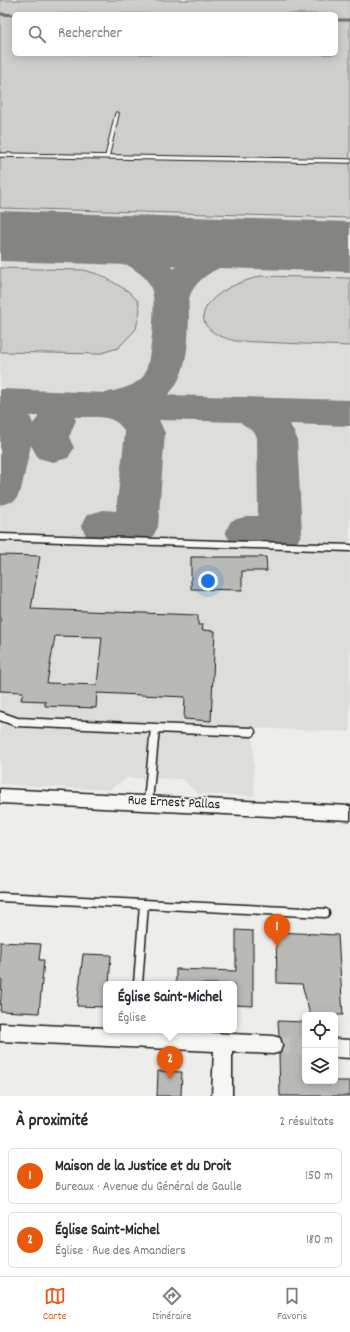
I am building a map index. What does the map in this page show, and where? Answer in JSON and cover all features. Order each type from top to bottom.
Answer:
[{"type":"street","name":"Rue Ernest Pallas","points":[[0,796],[349,812]]},
{"type":"street","points":[[0,1032],[134,1034],[223,1043],[272,1045]]},
{"type":"street","points":[[222,1096],[223,1043]]},
{"type":"street","points":[[338,1048],[350,1049]]},
{"type":"lane","points":[[107,157],[117,114]]},
{"type":"lane","points":[[0,155],[350,161]]},
{"type":"lane","points":[[0,537],[350,548]]},
{"type":"lane","points":[[0,716],[17,722],[250,732]]},
{"type":"lane","points":[[148,802],[155,728]]},
{"type":"lane","points":[[0,897],[325,913]]},
{"type":"lane","points":[[138,981],[144,904]]},
{"type":"shaded area","points":[[0,0],[350,0],[350,732],[253,728],[254,796],[198,794],[182,779],[126,778],[109,790],[0,784]]},
{"type":"shaded area","points":[[0,0],[350,0],[350,218],[0,208]]},
{"type":"shaded area","points":[[0,268],[84,270],[101,275],[128,291],[138,301],[140,310],[136,329],[118,348],[98,354],[0,352]]},
{"type":"shaded area","points":[[260,276],[350,278],[350,346],[236,341],[214,333],[207,327],[204,320],[204,313],[207,306],[214,298],[234,285]]},
{"type":"building","points":[[0,555],[40,556],[31,609],[198,615],[198,625],[203,625],[202,630],[215,631],[211,721],[184,719],[185,697],[97,693],[96,708],[45,706],[45,701],[21,700],[23,692],[0,691]],"holes":[[[55,636],[102,637],[97,685],[47,683]]]},
{"type":"building","points":[[191,557],[266,557],[267,571],[242,571],[242,590],[191,589]]},
{"type":"building","points":[[236,930],[253,931],[253,1006],[237,1005],[237,981],[176,981],[176,969],[236,971]]},
{"type":"building","points":[[276,932],[338,935],[343,1015],[338,1015],[338,1012],[309,1012],[302,984],[277,983]]},
{"type":"building","points":[[0,942],[41,944],[39,960],[44,960],[39,1013],[0,1011],[2,980],[0,980]]},
{"type":"building","points":[[83,954],[111,955],[109,981],[103,981],[103,1007],[77,1006]]},
{"type":"building","points":[[278,1021],[302,1022],[302,1084],[338,1084],[338,1081],[350,1081],[350,1096],[280,1096],[279,1054],[283,1045],[279,1036]]},
{"type":"building","points":[[158,1071],[182,1072],[181,1096],[157,1096]]},
{"type":"waterway","points":[[0,14],[12,15]]},
{"type":"waterway","points":[[338,20],[350,20]]},
{"type":"taxiway","points":[[65,238],[114,247],[148,263],[162,277],[170,294],[171,300]]},
{"type":"taxiway","points":[[171,300],[182,280],[201,264],[227,254],[254,248],[280,245]]},
{"type":"taxiway","points":[[111,404],[125,402],[139,397],[156,385],[161,379],[166,364],[171,300]]},
{"type":"taxiway","points":[[0,402],[122,406]]},
{"type":"taxiway","points":[[0,405],[12,418],[14,428],[0,490]]},
{"type":"taxiway","points":[[103,526],[136,527],[145,433],[139,419],[122,406]]},
{"type":"taxiway","points":[[122,406],[247,410]]},
{"type":"taxiway","points":[[247,410],[350,413]]},
{"type":"taxiway","points":[[247,410],[269,423],[277,438],[280,533],[247,532]]},
{"type":"taxiway","points":[[53,448],[49,434],[56,420]]},
{"type":"runway","points":[[0,236],[350,247]]},
{"type":"tunnel","points":[[273,1045],[302,1047]]},
{"type":"place","name":"Maison de la Justice et du Droit","points":[[277,947]]},
{"type":"place","name":"Église Saint-Michel","points":[[170,1079]]}]
